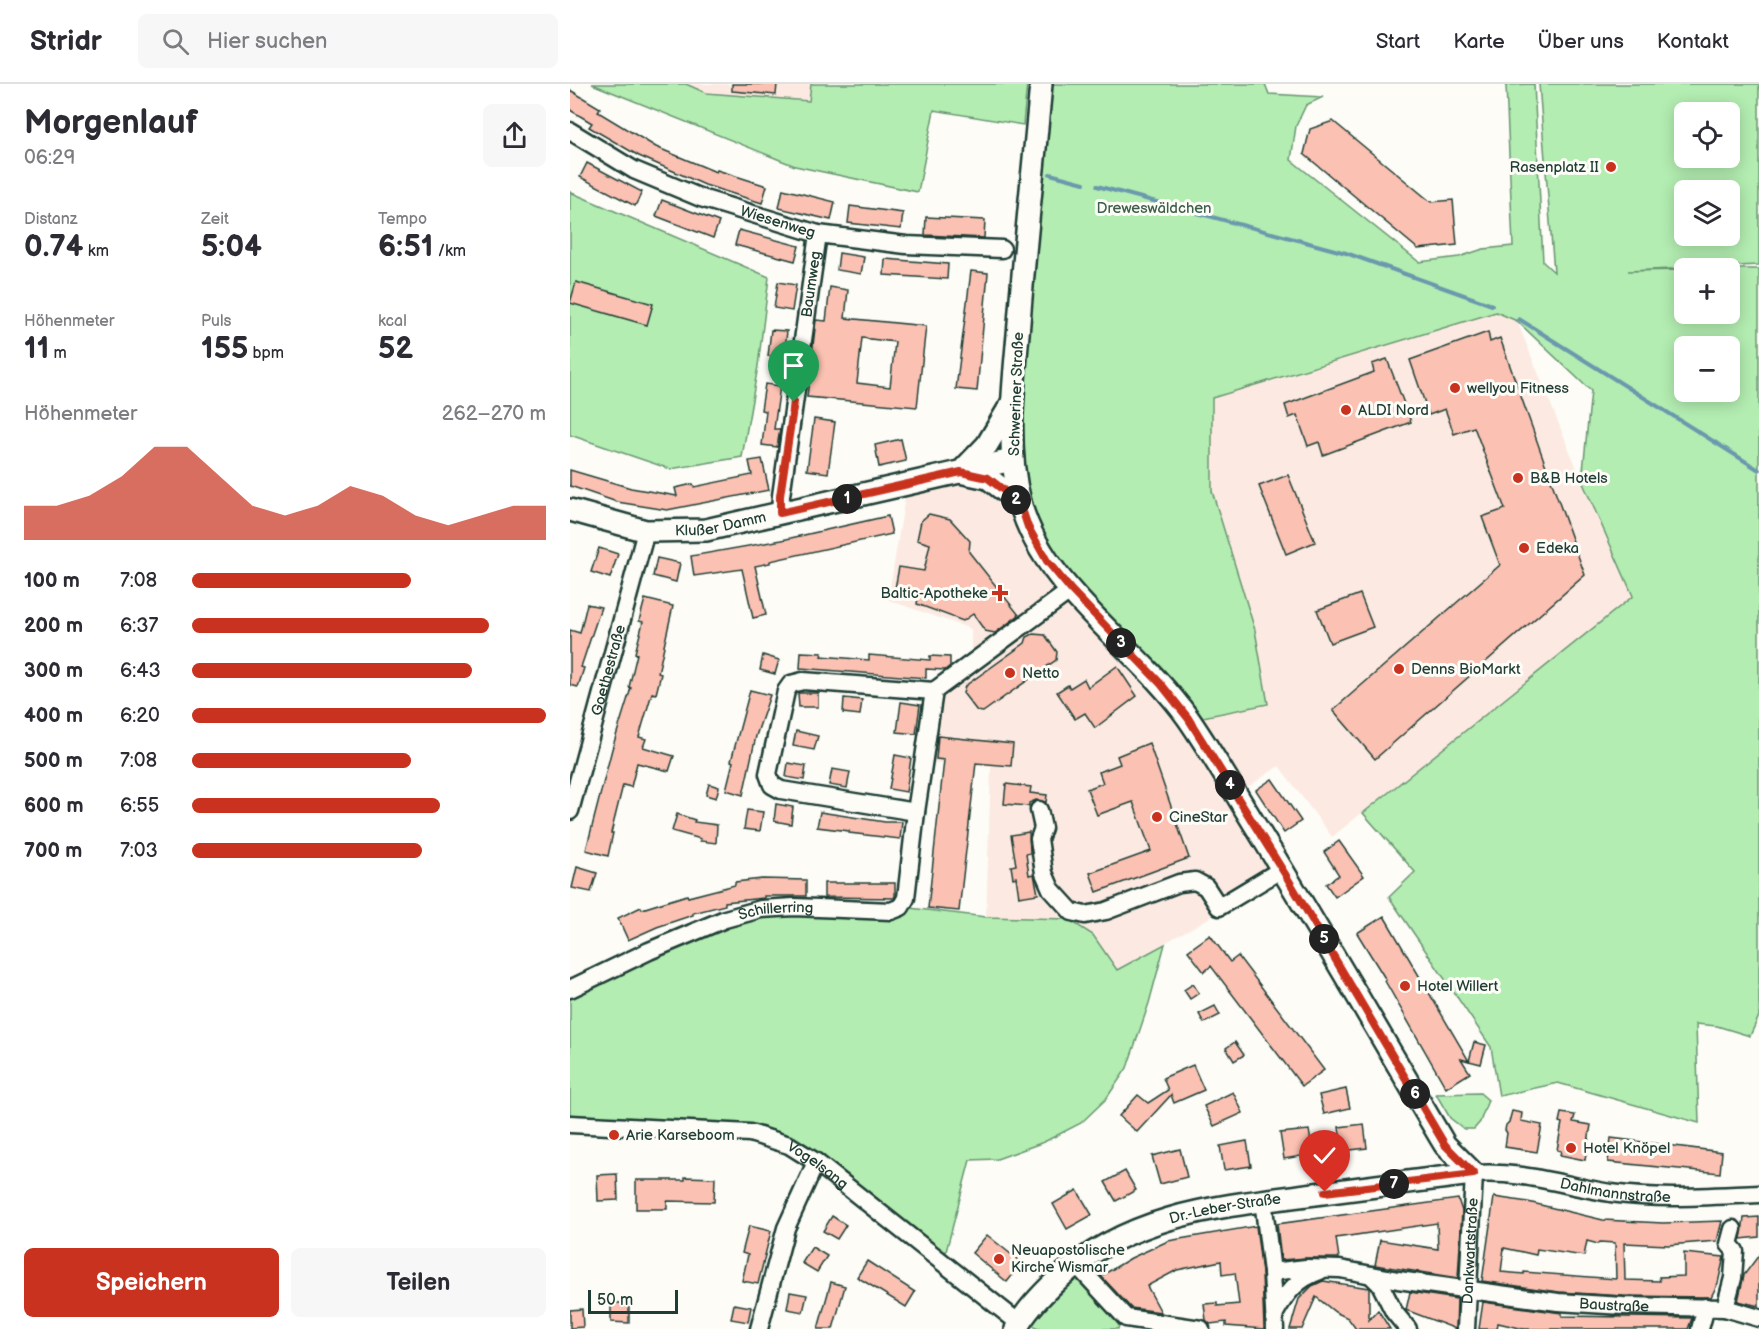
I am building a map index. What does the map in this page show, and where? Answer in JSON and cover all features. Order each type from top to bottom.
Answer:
[{"type":"main road","name":"Schweriner Straße","points":[[1041,84],[1012,403],[1012,460],[1020,503],[1037,545],[1071,590],[1161,684],[1188,718],[1282,869],[1445,1145],[1474,1174]]},
{"type":"main road","points":[[961,472],[987,445],[1012,403]]},
{"type":"main road","name":"Klußer Damm","points":[[570,510],[646,531],[706,530],[1012,460]]},
{"type":"main road","points":[[961,472],[988,478],[1020,503]]},
{"type":"main road","name":"Dr.-Leber-Straße","points":[[1018,1326],[1048,1288],[1076,1264],[1097,1250],[1149,1224],[1213,1207],[1474,1174]]},
{"type":"street","name":"Wiesenweg","points":[[570,131],[634,170],[692,194],[818,234],[906,245],[1002,249]]},
{"type":"street","name":"Baumweg","points":[[780,513],[780,496],[818,234]]},
{"type":"street","name":"Goethestraße","points":[[570,811],[646,531]]},
{"type":"street","points":[[916,812],[781,790],[772,785],[768,774],[786,692],[791,684],[803,681],[934,691],[1071,590]]},
{"type":"street","name":"Schillerring","points":[[570,989],[649,951],[714,924],[761,909],[794,907],[891,911],[901,907],[906,898],[934,691]]},
{"type":"street","points":[[1039,810],[1043,828],[1039,839],[1044,873],[1051,889],[1072,912],[1085,915],[1106,911],[1179,883],[1195,881],[1206,887],[1219,907],[1282,869]]},
{"type":"street","name":"Vogelsang","points":[[570,1124],[750,1133],[789,1146],[816,1162],[1018,1326]]},
{"type":"street","points":[[759,1329],[786,1228],[816,1162]]},
{"type":"street","name":"Dahlmannstraße","points":[[1474,1174],[1504,1173],[1611,1193],[1650,1197],[1690,1198],[1759,1194]]},
{"type":"street","name":"Dankwartstraße","points":[[1466,1329],[1474,1174]]},
{"type":"street","points":[[1263,1200],[1272,1272],[1275,1321]]},
{"type":"street","points":[[1725,1308],[1733,1278],[1735,1251],[1729,1244],[1733,1229]]},
{"type":"street","points":[[1076,1264],[1126,1318],[1201,1329]]},
{"type":"street","name":"Baustraße","points":[[1272,1272],[1306,1268],[1327,1269],[1558,1302],[1725,1308],[1759,1318]]},
{"type":"street","points":[[1275,1321],[1292,1287],[1311,1275],[1327,1269]]},
{"type":"street","points":[[1371,1275],[1380,1284],[1394,1312],[1408,1329]]},
{"type":"street","points":[[1385,1295],[1389,1284],[1398,1280]]},
{"type":"street","points":[[1700,1329],[1707,1307]]},
{"type":"shaded area","points":[[686,84],[811,84],[809,101],[706,93]]},
{"type":"shaded area","points":[[1496,312],[1517,321],[1582,481],[1633,596],[1332,837],[1279,766],[1236,795],[1285,875],[1117,970],[1108,955],[1068,919],[986,917],[991,767],[923,762],[934,691],[971,664],[971,629],[888,600],[907,485],[1012,460],[1268,704],[1255,630],[1212,491],[1212,398]]},
{"type":"green space","points":[[592,84],[686,84],[706,93],[809,101],[811,84],[1027,84],[1023,125],[934,110],[918,192],[795,166]]},
{"type":"green space","name":"Dreweswäldchen","points":[[1041,84],[1265,84],[1269,94],[1323,97],[1306,105],[1296,126],[1291,160],[1419,262],[1459,257],[1483,249],[1513,246],[1506,85],[1534,84],[1543,262],[1554,272],[1539,84],[1759,84],[1759,265],[1740,266],[1740,258],[1674,258],[1674,269],[1628,271],[1674,270],[1674,324],[1740,324],[1740,269],[1759,269],[1759,1016],[1750,1036],[1717,1026],[1696,1024],[1699,1123],[1558,1083],[1499,1096],[1491,1047],[1389,897],[1415,872],[1363,813],[1633,596],[1582,481],[1591,391],[1517,321],[1496,312],[1212,398],[1212,491],[1255,630],[1268,704],[1188,720],[1071,590],[1016,485]]},
{"type":"green space","points":[[570,192],[769,277],[758,366],[742,457],[670,469],[570,435]]},
{"type":"green space","points":[[901,907],[986,917],[1068,919],[1093,935],[1117,970],[1165,944],[1149,1003],[1127,1068],[1106,1099],[1081,1123],[1044,1142],[997,1159],[970,1160],[943,1263],[816,1162],[750,1133],[570,1124],[570,989],[725,919]]},
{"type":"green space","points":[[1480,1093],[1488,1100],[1480,1122],[1474,1129],[1464,1129],[1450,1118],[1436,1094]]},
{"type":"green space","points":[[1079,1276],[1119,1325],[1118,1329],[1038,1329],[1032,1325],[1045,1309]]},
{"type":"building","points":[[732,84],[777,84],[776,95],[732,91]]},
{"type":"building","points":[[570,90],[600,108],[598,112],[656,147],[716,172],[717,170],[767,186],[762,203],[705,185],[639,156],[589,127],[592,123],[570,110]]},
{"type":"building","points":[[1333,121],[1431,202],[1453,200],[1457,245],[1418,249],[1304,154],[1310,129]]},
{"type":"building","points":[[587,163],[642,192],[635,206],[580,177]]},
{"type":"building","points":[[783,189],[835,202],[831,220],[779,208]]},
{"type":"building","points":[[662,200],[719,222],[713,238],[656,216]]},
{"type":"building","points":[[850,206],[903,213],[901,229],[848,223]]},
{"type":"building","points":[[926,217],[985,220],[984,238],[925,235]]},
{"type":"building","points":[[739,230],[799,246],[795,261],[735,245]]},
{"type":"building","points":[[839,253],[864,257],[861,274],[837,270]]},
{"type":"building","points":[[885,259],[948,264],[947,279],[884,275]]},
{"type":"building","points":[[971,271],[988,273],[977,391],[956,389]]},
{"type":"building","points":[[576,282],[653,304],[647,325],[570,303]]},
{"type":"building","points":[[778,282],[796,285],[792,311],[774,308]]},
{"type":"building","points":[[830,287],[848,290],[845,318],[926,326],[917,407],[807,397],[816,320],[826,321]],"holes":[[[862,338],[895,342],[890,387],[857,383]]]},
{"type":"building","points":[[771,330],[787,331],[784,358],[768,356]]},
{"type":"building","points":[[1488,332],[1490,342],[1500,338],[1585,575],[1375,759],[1333,710],[1500,565],[1482,517],[1505,509],[1474,427],[1454,434],[1445,409],[1429,415],[1410,360]]},
{"type":"building","name":"ALDI Nord","points":[[1387,359],[1411,422],[1323,455],[1319,442],[1308,446],[1297,415],[1289,418],[1285,405],[1374,372],[1372,364]]},
{"type":"building","points":[[765,384],[780,386],[774,429],[780,429],[777,447],[762,445],[766,411],[761,410]]},
{"type":"building","points":[[814,419],[835,422],[828,473],[807,470]]},
{"type":"building","points":[[901,439],[906,461],[879,467],[875,445]]},
{"type":"building","points":[[762,459],[769,490],[667,510],[617,502],[570,486],[570,470],[631,488],[677,496],[675,488],[693,484],[694,487],[752,475],[749,461]]},
{"type":"building","points":[[1288,475],[1315,542],[1286,554],[1259,486]]},
{"type":"building","points":[[929,514],[950,519],[970,541],[969,552],[1019,615],[995,633],[985,631],[973,614],[963,621],[917,604],[918,598],[894,594],[899,567],[924,571],[930,544],[917,540],[921,521]]},
{"type":"building","points":[[888,516],[892,534],[755,566],[766,615],[753,618],[742,569],[694,576],[691,556],[782,540]]},
{"type":"building","points":[[599,548],[618,554],[610,578],[591,572]]},
{"type":"building","points":[[657,558],[680,563],[676,582],[653,576]]},
{"type":"building","points":[[1360,594],[1373,627],[1330,643],[1317,610]]},
{"type":"building","points":[[645,599],[673,606],[658,673],[661,674],[656,694],[652,693],[639,737],[646,739],[643,747],[674,756],[669,771],[637,763],[631,787],[623,785],[611,833],[613,833],[608,856],[586,850],[612,749],[631,688],[629,687],[637,654],[635,653],[643,622],[639,621]]},
{"type":"building","points":[[587,604],[601,607],[581,667],[584,668],[578,687],[570,685],[570,630],[580,633]]},
{"type":"building","name":"Netto","points":[[1033,634],[1045,635],[1057,652],[1056,660],[983,712],[977,711],[963,693],[965,686],[1025,643],[1027,637]]},
{"type":"building","points":[[801,652],[869,660],[869,655],[930,660],[930,656],[950,657],[950,666],[945,670],[926,669],[926,678],[800,668]]},
{"type":"building","points":[[763,655],[779,660],[775,674],[760,670]]},
{"type":"building","points":[[1117,666],[1137,696],[1095,728],[1085,713],[1075,719],[1057,692],[1068,685],[1070,688],[1084,679],[1088,687]]},
{"type":"building","points":[[750,690],[770,695],[756,736],[743,795],[726,790],[733,762],[731,761]]},
{"type":"building","points":[[798,693],[818,693],[818,707],[799,707]]},
{"type":"building","points":[[844,698],[862,700],[860,715],[843,713]]},
{"type":"building","points":[[901,702],[920,705],[916,734],[897,732]]},
{"type":"building","points":[[796,731],[818,736],[814,750],[793,746]]},
{"type":"building","points":[[938,736],[1013,744],[1011,766],[976,763],[959,911],[928,908],[944,760],[936,759]]},
{"type":"building","name":"CineStar","points":[[1149,743],[1189,858],[1097,892],[1090,873],[1151,851],[1133,802],[1097,815],[1087,789],[1103,783],[1099,772],[1120,764],[1117,756]]},
{"type":"building","points":[[895,755],[911,758],[906,792],[889,789]]},
{"type":"building","points":[[788,763],[806,766],[804,780],[786,777]]},
{"type":"building","points":[[832,769],[850,772],[847,788],[829,785]]},
{"type":"building","points":[[1272,779],[1301,821],[1284,833],[1256,790]]},
{"type":"building","points":[[709,784],[719,787],[716,798],[706,795]]},
{"type":"building","points":[[1006,784],[1031,787],[1030,793],[1047,795],[1046,802],[1036,800],[1029,803],[1029,806],[1004,804]]},
{"type":"building","points":[[776,804],[793,807],[791,824],[774,821]]},
{"type":"building","points":[[747,810],[763,812],[760,831],[744,829]]},
{"type":"building","points":[[820,812],[885,822],[902,822],[900,839],[817,827]]},
{"type":"building","points":[[677,814],[695,820],[694,822],[717,825],[716,843],[700,841],[701,839],[672,831]]},
{"type":"building","points":[[1029,832],[1030,853],[1026,854],[1029,875],[1034,874],[1038,894],[1019,897],[1016,877],[1013,878],[1011,866],[1016,865],[1011,835]]},
{"type":"building","points":[[1339,841],[1364,876],[1335,897],[1326,884],[1339,875],[1324,852]]},
{"type":"building","points":[[577,867],[597,873],[591,892],[572,888]]},
{"type":"building","points":[[762,879],[806,880],[806,896],[764,896],[764,898],[725,902],[725,905],[693,913],[693,915],[628,940],[618,918],[641,907],[642,909],[687,895],[688,897],[735,885],[735,882]]},
{"type":"building","points":[[824,883],[895,883],[895,896],[894,898],[824,897]]},
{"type":"building","points":[[1384,916],[1469,1061],[1461,1059],[1470,1073],[1446,1088],[1357,933]]},
{"type":"building","points":[[1210,935],[1230,962],[1238,956],[1324,1070],[1302,1086],[1211,966],[1204,972],[1188,951]]},
{"type":"building","points":[[1193,984],[1199,993],[1190,999],[1184,990]]},
{"type":"building","points":[[1215,1006],[1220,1015],[1204,1023],[1199,1014]]},
{"type":"building","points":[[1235,1042],[1244,1055],[1234,1061],[1226,1048]]},
{"type":"building","points":[[1474,1042],[1486,1045],[1481,1064],[1469,1061]]},
{"type":"building","points":[[1193,1065],[1204,1090],[1174,1103],[1171,1095],[1137,1132],[1119,1116],[1138,1095],[1148,1103],[1168,1090],[1163,1078]]},
{"type":"building","points":[[1346,1089],[1350,1108],[1324,1114],[1319,1095]]},
{"type":"building","points":[[1233,1092],[1243,1113],[1214,1126],[1204,1106]]},
{"type":"building","points":[[1512,1111],[1522,1113],[1521,1121],[1542,1125],[1537,1152],[1505,1147],[1507,1133],[1505,1130]]},
{"type":"building","points":[[1561,1113],[1575,1115],[1573,1122],[1591,1125],[1585,1160],[1560,1155],[1561,1151],[1557,1150],[1562,1123],[1559,1122]]},
{"type":"building","points":[[1364,1124],[1367,1148],[1342,1151],[1339,1127]]},
{"type":"building","points":[[1309,1130],[1313,1154],[1284,1159],[1280,1133]]},
{"type":"building","points":[[1611,1138],[1722,1152],[1720,1173],[1608,1162]]},
{"type":"building","points":[[1247,1141],[1251,1166],[1224,1170],[1220,1146]]},
{"type":"building","points":[[1180,1149],[1187,1177],[1160,1184],[1152,1156]]},
{"type":"building","points":[[1125,1171],[1136,1190],[1116,1201],[1105,1182]]},
{"type":"building","points":[[617,1174],[618,1200],[598,1201],[597,1175]]},
{"type":"building","points":[[685,1177],[715,1178],[714,1202],[667,1201],[667,1209],[636,1209],[636,1180],[685,1180]]},
{"type":"building","points":[[1077,1190],[1092,1215],[1067,1229],[1053,1204]]},
{"type":"building","points":[[1494,1197],[1528,1202],[1603,1220],[1663,1223],[1722,1221],[1717,1241],[1668,1245],[1624,1243],[1625,1280],[1660,1281],[1659,1277],[1684,1276],[1684,1253],[1724,1257],[1718,1283],[1711,1297],[1623,1296],[1559,1292],[1482,1281]],"holes":[[[1587,1241],[1598,1244],[1600,1242],[1615,1243],[1616,1279],[1501,1272],[1504,1248],[1536,1255],[1537,1249],[1584,1256]]]},
{"type":"building","points":[[1458,1199],[1462,1211],[1458,1278],[1375,1265],[1380,1240],[1438,1249],[1437,1223],[1336,1238],[1339,1258],[1281,1260],[1277,1224]]},
{"type":"building","points":[[832,1216],[846,1225],[837,1239],[823,1231]]},
{"type":"building","points":[[1759,1217],[1759,1237],[1741,1239],[1744,1218]]},
{"type":"building","points":[[749,1226],[771,1231],[758,1284],[742,1281],[748,1255],[742,1253]]},
{"type":"building","points":[[1256,1226],[1262,1273],[1264,1329],[1226,1326],[1226,1322],[1210,1324],[1206,1320],[1204,1304],[1217,1303],[1217,1306],[1239,1304],[1235,1273],[1222,1275],[1221,1261],[1177,1270],[1147,1286],[1161,1312],[1131,1308],[1101,1276],[1131,1258],[1168,1241]]},
{"type":"building","name":"Neuapostolische Kirche Wismar","points":[[987,1235],[1022,1263],[1007,1282],[972,1253]]},
{"type":"building","points":[[812,1247],[827,1256],[817,1272],[802,1263]]},
{"type":"building","points":[[1759,1255],[1759,1306],[1738,1301],[1744,1275]]},
{"type":"building","points":[[867,1261],[915,1292],[906,1307],[857,1277]]},
{"type":"building","points":[[1323,1281],[1369,1288],[1369,1320],[1378,1310],[1390,1329],[1356,1329],[1348,1318],[1335,1312],[1316,1297],[1302,1329],[1290,1329],[1299,1299],[1312,1286]]},
{"type":"building","points":[[831,1282],[845,1286],[833,1329],[818,1329]]},
{"type":"building","points":[[790,1292],[807,1295],[803,1312],[787,1309]]},
{"type":"building","points":[[1410,1292],[1457,1299],[1456,1329],[1406,1310]]},
{"type":"building","points":[[1483,1302],[1562,1313],[1562,1316],[1692,1318],[1688,1329],[1524,1329],[1498,1323],[1497,1329],[1479,1329]]},
{"type":"building","points":[[611,1303],[629,1303],[629,1323],[611,1322]]},
{"type":"building","points":[[734,1304],[751,1307],[748,1322],[731,1319]]},
{"type":"building","points":[[582,1309],[583,1327],[570,1328],[570,1310]]},
{"type":"waterway","points":[[1050,174],[1084,183]]},
{"type":"waterway","points":[[1097,186],[1346,253],[1492,305]]},
{"type":"waterway","points":[[1519,319],[1759,470]]},
{"type":"place","name":"Rasenplatz II","points":[[1611,167]]},
{"type":"place","name":"wellyou Fitness","points":[[1455,388]]},
{"type":"place","name":"ALDI Nord","points":[[1346,410]]},
{"type":"place","name":"B&B Hotels","points":[[1518,478]]},
{"type":"place","name":"Edeka","points":[[1524,548]]},
{"type":"place","name":"Baltic-Apotheke","points":[[1000,593]]},
{"type":"place","name":"Denns BioMarkt","points":[[1399,669]]},
{"type":"place","name":"Netto","points":[[1010,673]]},
{"type":"place","name":"CineStar","points":[[1157,817]]},
{"type":"place","name":"Hotel Willert","points":[[1405,986]]},
{"type":"place","name":"Arie Karseboom","points":[[614,1135]]},
{"type":"place","name":"Hotel Knöpel","points":[[1571,1148]]},
{"type":"place","name":"Neuapostolische Kirche Wismar","points":[[999,1259]]},
{"type":"route","points":[[794,402],[780,496],[780,513],[961,472],[988,478],[1020,503],[1028,527],[1047,561],[1071,590],[1161,684],[1188,718],[1285,874],[1445,1145],[1474,1174],[1325,1192]]}]
